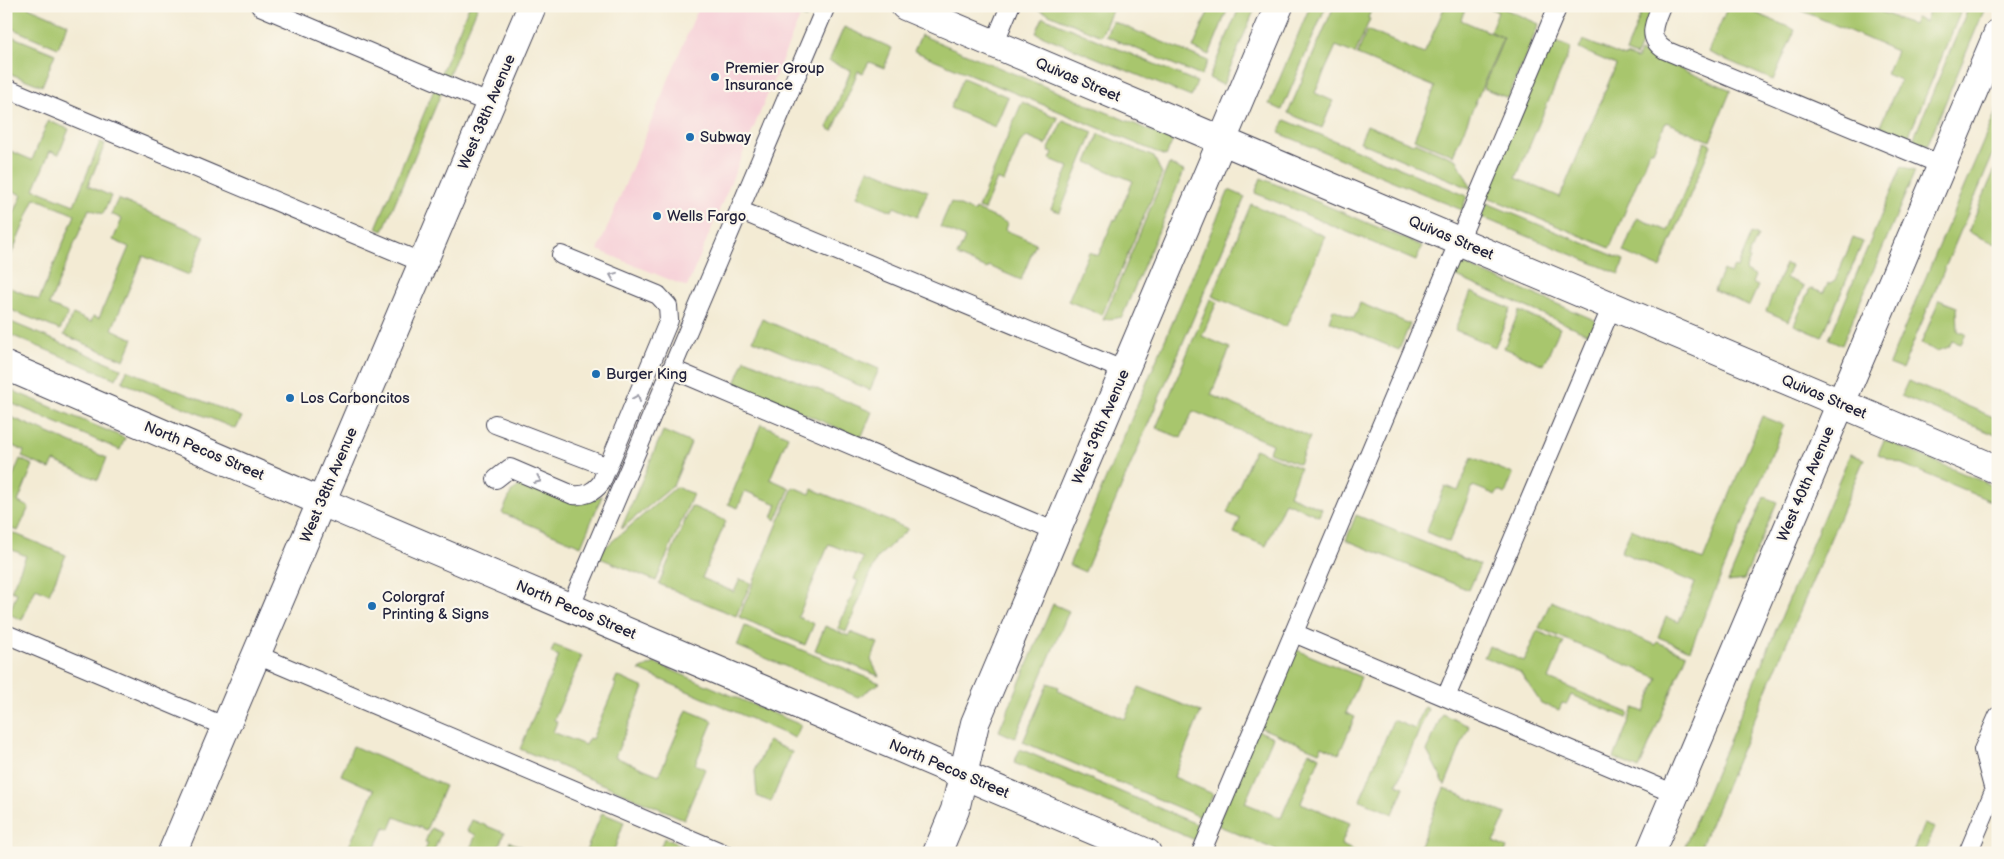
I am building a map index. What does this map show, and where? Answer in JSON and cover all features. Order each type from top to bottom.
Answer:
[{"type":"street","name":"West 38th Avenue","points":[[172,853],[532,6]]},
{"type":"street","name":"Quivas Street","points":[[905,6],[1998,470]]},
{"type":"street","name":"West 39th Avenue","points":[[937,853],[955,810],[975,723],[1280,6]]},
{"type":"street","name":"West 40th Avenue","points":[[1650,853],[1998,33]]},
{"type":"street","name":"North Pecos Street","points":[[6,366],[1147,853]]},
{"type":"lane","points":[[260,6],[491,104]]},
{"type":"lane","points":[[570,608],[826,6]]},
{"type":"lane","points":[[994,44],[1010,6]]},
{"type":"lane","points":[[1201,853],[1558,6]]},
{"type":"lane","points":[[1661,6],[1653,27],[1653,33],[1656,43],[1665,50],[1942,165]]},
{"type":"lane","points":[[6,88],[423,263]]},
{"type":"lane","points":[[739,210],[1125,371]]},
{"type":"lane","points":[[496,479],[510,468],[573,495],[590,494],[601,483],[667,328],[670,313],[664,299],[658,294],[561,255]]},
{"type":"lane","points":[[1446,697],[1612,306]]},
{"type":"lane","points":[[672,369],[1056,532]]},
{"type":"lane","points":[[495,424],[608,467]]},
{"type":"lane","points":[[1294,633],[1675,794]]},
{"type":"lane","points":[[6,634],[226,727]]},
{"type":"lane","points":[[257,655],[723,853]]},
{"type":"lane","points":[[1968,853],[1996,792],[1983,750],[1998,716]]},
{"type":"shaded area","points":[[699,6],[795,6],[803,10],[687,287],[598,250]]},
{"type":"green space","points":[[6,6],[26,6],[68,24],[58,48],[6,26]]},
{"type":"green space","points":[[469,6],[478,6],[383,231],[376,228]]},
{"type":"green space","points":[[777,6],[811,6],[806,18]]},
{"type":"green space","points":[[1030,6],[1114,6],[1101,36]]},
{"type":"green space","points":[[1200,6],[1229,6],[1209,55],[1193,48],[1208,12],[1199,8]]},
{"type":"green space","points":[[1240,6],[1256,6],[1223,85],[1209,78]]},
{"type":"green space","points":[[1310,6],[1326,6],[1282,110],[1269,104]]},
{"type":"green space","points":[[1334,6],[1371,6],[1372,8],[1368,18],[1370,19],[1355,54],[1336,46],[1315,93],[1333,101],[1322,128],[1288,113]]},
{"type":"green space","points":[[1445,6],[1466,6],[1461,20],[1503,38],[1453,155],[1414,139],[1435,87],[1357,55],[1367,30],[1424,54]]},
{"type":"green space","points":[[1485,6],[1498,6],[1539,24],[1508,98],[1483,88],[1504,38],[1490,31],[1498,12]]},
{"type":"green space","points":[[1644,6],[1657,6],[1636,56],[1626,52]]},
{"type":"green space","points":[[1728,6],[1740,6],[1795,30],[1773,80],[1708,52]]},
{"type":"green space","points":[[1791,6],[1867,6],[1913,25],[1916,18],[1925,22],[1931,6],[1963,6],[1908,138],[1880,126],[1900,80],[1886,74],[1896,51]]},
{"type":"green space","points":[[1969,6],[1985,8],[1927,146],[1913,140]]},
{"type":"green space","points":[[1043,17],[1197,82],[1191,97],[1036,33]]},
{"type":"green space","points":[[1112,21],[1208,61],[1201,76],[1106,36]]},
{"type":"green space","points":[[844,27],[892,48],[884,68],[869,62],[863,73],[858,71],[833,131],[827,128],[851,70],[829,61]]},
{"type":"green space","points":[[6,34],[55,54],[42,86],[6,72]]},
{"type":"green space","points":[[921,35],[1173,140],[1166,156],[914,51]]},
{"type":"green space","points":[[1549,39],[1571,48],[1516,178],[1560,197],[1616,65],[1579,49],[1583,40],[1625,57],[1626,55],[1637,59],[1640,52],[1731,90],[1710,141],[1666,122],[1653,151],[1650,151],[1610,248],[1483,195]]},
{"type":"green space","points":[[963,78],[1008,97],[995,127],[950,108]]},
{"type":"green space","points":[[1022,102],[1058,118],[1046,145],[1027,137],[1021,141],[1004,182],[997,179],[984,210],[978,208]]},
{"type":"green space","points":[[1998,107],[1998,143],[1902,369],[1889,364]]},
{"type":"green space","points":[[1063,120],[1093,132],[1060,212],[1051,209],[1069,167],[1050,159],[1053,153],[1048,151]]},
{"type":"green space","points":[[1285,120],[1467,196],[1462,210],[1279,133]]},
{"type":"green space","points":[[48,121],[69,129],[59,154],[50,151],[34,189],[74,205],[100,142],[105,144],[88,186],[111,196],[103,214],[89,209],[49,305],[68,313],[60,330],[6,308],[6,286],[39,300],[75,215],[35,198],[6,267],[6,231],[22,195],[6,188],[6,149],[32,160]]},
{"type":"green space","points":[[1367,125],[1413,144],[1415,142],[1457,160],[1472,189],[1360,142]]},
{"type":"green space","points":[[1099,134],[1154,157],[1162,174],[1102,315],[1068,301],[1089,252],[1098,256],[1133,181],[1087,162]]},
{"type":"green space","points":[[1705,142],[1711,145],[1660,268],[1623,252],[1637,218],[1668,231]]},
{"type":"green space","points":[[1998,162],[1998,241],[1996,244],[1968,232]]},
{"type":"green space","points":[[1169,164],[1184,171],[1122,317],[1103,320]]},
{"type":"green space","points":[[1902,166],[1915,171],[1842,345],[1829,339]]},
{"type":"green space","points":[[868,169],[928,191],[917,217],[894,207],[892,211],[857,196]]},
{"type":"green space","points":[[1261,178],[1422,246],[1416,261],[1255,193]]},
{"type":"green space","points":[[1229,190],[1245,197],[1085,572],[1069,565]]},
{"type":"green space","points":[[118,199],[205,236],[189,275],[143,256],[112,329],[133,339],[124,360],[64,335],[73,314],[91,322],[93,316],[99,318],[129,247],[113,240],[122,219],[111,214]]},
{"type":"green space","points":[[951,202],[974,212],[975,209],[1007,223],[1005,230],[1036,243],[1021,280],[989,266],[987,269],[957,256],[965,238],[940,227]]},
{"type":"green space","points":[[1487,203],[1624,260],[1619,274],[1481,217]]},
{"type":"green space","points":[[1251,204],[1325,236],[1286,327],[1212,296]]},
{"type":"green space","points":[[1752,233],[1758,236],[1748,258],[1750,259],[1745,271],[1755,276],[1752,283],[1758,286],[1749,306],[1714,290],[1723,270],[1730,274],[1734,267],[1737,268]]},
{"type":"green space","points":[[1853,238],[1863,242],[1822,337],[1794,325],[1810,288],[1823,293],[1828,283],[1830,284],[1835,281]]},
{"type":"green space","points":[[1456,261],[1597,321],[1591,335],[1450,274]]},
{"type":"green space","points":[[1785,264],[1791,266],[1786,278],[1804,286],[1789,321],[1766,311]]},
{"type":"green space","points":[[1471,292],[1511,309],[1495,347],[1455,330]]},
{"type":"green space","points":[[1210,299],[1217,302],[1202,336],[1230,348],[1211,395],[1310,437],[1299,464],[1269,452],[1272,444],[1193,411],[1181,438],[1156,428]]},
{"type":"green space","points":[[1939,300],[1957,307],[1958,331],[1966,334],[1961,344],[1952,341],[1949,347],[1937,351],[1921,344]]},
{"type":"green space","points":[[1360,303],[1410,324],[1399,350],[1329,321],[1333,309],[1354,318]]},
{"type":"green space","points":[[1519,311],[1560,328],[1544,365],[1504,348]]},
{"type":"green space","points":[[762,319],[879,369],[870,390],[753,340]]},
{"type":"green space","points":[[6,320],[121,368],[116,379],[6,333]]},
{"type":"green space","points":[[745,359],[872,412],[861,438],[735,384]]},
{"type":"green space","points":[[127,370],[242,417],[236,429],[122,382]]},
{"type":"green space","points":[[1908,381],[1998,419],[1998,436],[1901,396]]},
{"type":"green space","points":[[6,388],[125,438],[120,450],[6,401]]},
{"type":"green space","points":[[6,415],[107,458],[98,480],[54,461],[50,469],[22,457],[24,451],[6,443]]},
{"type":"green space","points":[[1762,416],[1784,425],[1690,650],[1658,637],[1666,617],[1679,622],[1695,583],[1621,552],[1631,529],[1703,560]]},
{"type":"green space","points":[[761,424],[788,436],[770,479],[790,488],[776,520],[772,518],[777,504],[745,491],[738,508],[728,504]]},
{"type":"green space","points":[[663,431],[691,443],[673,486],[621,529]]},
{"type":"green space","points":[[1884,440],[1998,488],[1998,504],[1878,454]]},
{"type":"green space","points":[[1255,449],[1300,468],[1289,495],[1322,509],[1319,516],[1285,502],[1266,546],[1234,533],[1240,519],[1227,513]]},
{"type":"green space","points":[[1850,454],[1864,459],[1698,853],[1682,853]]},
{"type":"green space","points":[[1472,457],[1513,474],[1505,494],[1498,491],[1496,495],[1473,486],[1449,542],[1426,532],[1445,486],[1458,491]]},
{"type":"green space","points":[[20,459],[33,465],[18,502],[29,507],[18,531],[6,527],[6,493]]},
{"type":"green space","points":[[521,485],[531,485],[578,504],[602,496],[581,546],[502,513],[512,491]]},
{"type":"green space","points":[[676,487],[693,494],[656,581],[595,556]]},
{"type":"green space","points":[[793,487],[810,494],[812,489],[908,529],[877,558],[846,632],[838,628],[858,581],[854,579],[863,558],[829,544],[798,617],[814,624],[805,645],[739,617]]},
{"type":"green space","points":[[1764,497],[1777,502],[1744,580],[1728,582]]},
{"type":"green space","points":[[691,506],[726,521],[702,578],[734,592],[740,579],[751,583],[736,616],[659,584]]},
{"type":"green space","points":[[1356,515],[1480,565],[1469,590],[1346,540]]},
{"type":"green space","points":[[6,530],[66,555],[49,594],[36,588],[22,620],[9,614],[17,593],[11,591],[26,556],[6,547]]},
{"type":"green space","points":[[1551,601],[1656,645],[1657,642],[1687,654],[1639,769],[1614,758],[1634,708],[1644,712],[1658,678],[1539,628]]},
{"type":"green space","points":[[1053,604],[1069,611],[1015,738],[999,731]]},
{"type":"green space","points":[[745,626],[880,683],[858,697],[737,646]]},
{"type":"green space","points":[[825,626],[849,636],[850,632],[878,643],[871,660],[879,676],[815,650]]},
{"type":"green space","points":[[1537,631],[1564,642],[1549,679],[1629,713],[1627,718],[1571,695],[1567,704],[1562,703],[1559,710],[1541,703],[1520,672],[1484,657],[1489,646],[1524,661]]},
{"type":"green space","points":[[554,645],[582,656],[554,720],[557,722],[553,732],[585,745],[589,738],[592,739],[616,684],[614,683],[617,676],[644,688],[615,757],[659,775],[687,710],[713,721],[695,764],[705,769],[684,819],[520,749],[559,656],[551,653]]},
{"type":"green space","points":[[1292,648],[1361,677],[1346,713],[1355,717],[1339,754],[1322,746],[1319,752],[1259,727]]},
{"type":"green space","points":[[655,663],[801,725],[795,738],[639,670]]},
{"type":"green space","points":[[1048,683],[1059,687],[1058,691],[1125,719],[1139,687],[1201,712],[1174,777],[1213,794],[1203,818],[1023,742]]},
{"type":"green space","points":[[1424,707],[1428,709],[1397,784],[1404,787],[1393,814],[1360,800],[1393,720],[1415,729]]},
{"type":"green space","points":[[1442,714],[1469,726],[1445,785],[1427,751]]},
{"type":"green space","points":[[1257,730],[1273,737],[1245,803],[1281,818],[1309,752],[1320,757],[1301,803],[1350,823],[1341,845],[1360,853],[1283,853],[1217,825]]},
{"type":"green space","points":[[768,741],[792,752],[771,802],[757,796],[755,771]]},
{"type":"green space","points":[[353,746],[445,786],[426,830],[395,817],[390,829],[385,827],[373,853],[346,853],[374,790],[341,775]]},
{"type":"green space","points":[[1020,749],[1206,828],[1200,842],[1014,763]]},
{"type":"green space","points":[[1444,788],[1506,814],[1494,842],[1507,848],[1505,853],[1417,853]]},
{"type":"green space","points":[[602,813],[624,822],[613,853],[585,853]]},
{"type":"green space","points":[[472,820],[504,833],[496,853],[468,853],[476,835],[467,831]]},
{"type":"green space","points":[[1924,824],[1935,828],[1924,853],[1912,853]]},
{"type":"green space","points":[[431,828],[441,833],[433,853],[424,853],[428,843],[425,842]]},
{"type":"green space","points":[[664,838],[688,848],[686,853],[658,853]]},
{"type":"green space","points":[[510,842],[537,853],[505,853]]},
{"type":"place","name":"Premier Group Insurance","points":[[715,77]]},
{"type":"place","name":"Subway","points":[[690,137]]},
{"type":"place","name":"Wells Fargo","points":[[657,216]]},
{"type":"place","name":"Burger King","points":[[596,374]]},
{"type":"place","name":"Los Carboncitos","points":[[290,398]]},
{"type":"place","name":"Colorgraf Printing & Signs","points":[[372,606]]}]
